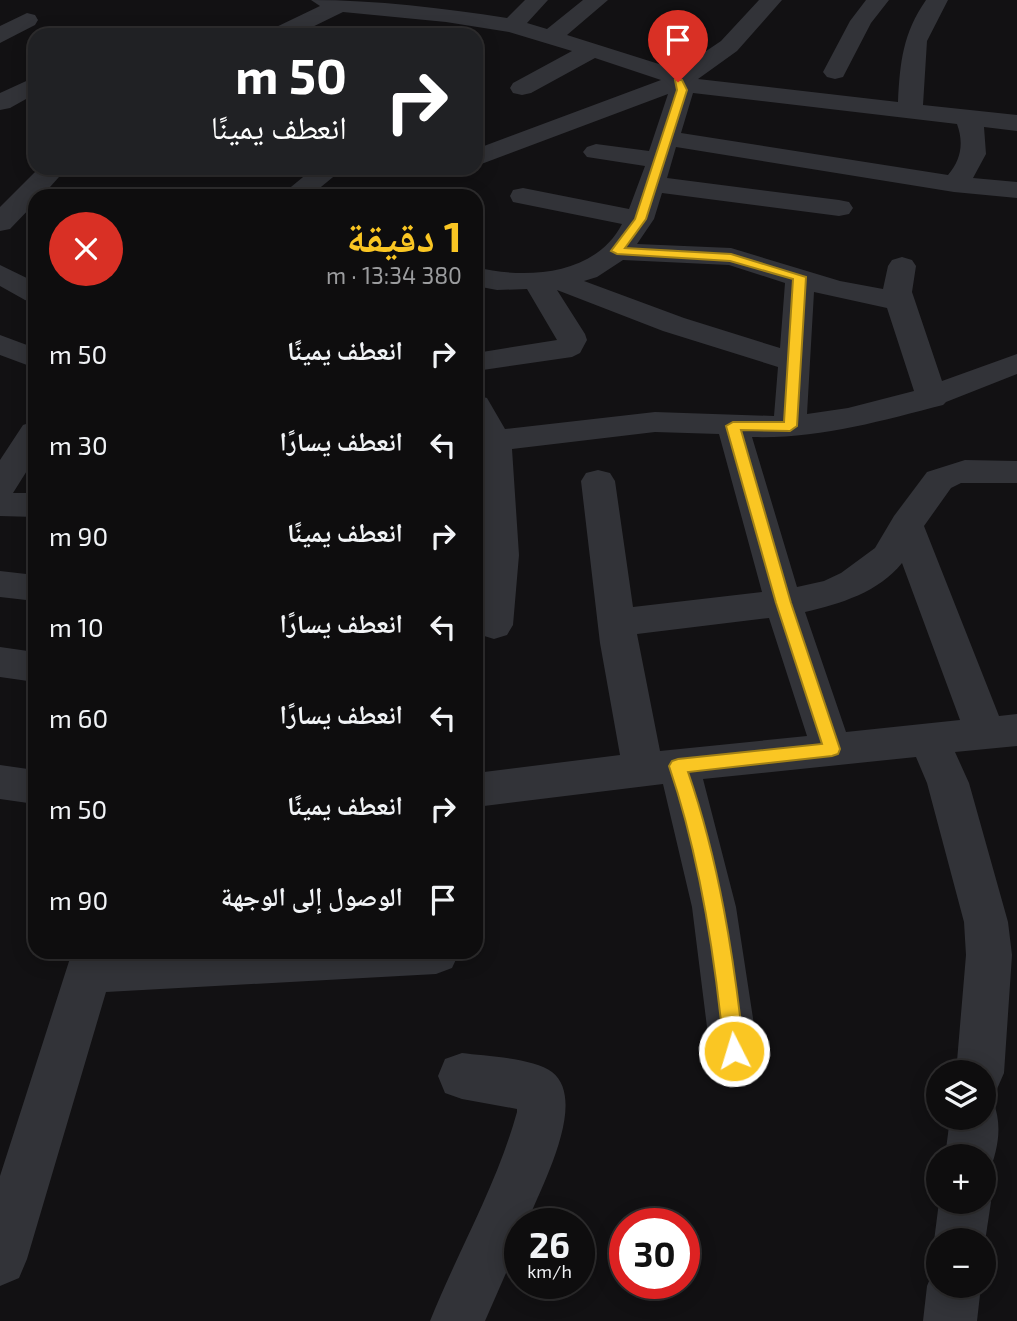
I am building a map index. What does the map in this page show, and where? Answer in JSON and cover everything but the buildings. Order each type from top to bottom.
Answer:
[{"type":"street","points":[[512,26],[537,0]]},
{"type":"street","points":[[552,36],[597,0]]},
{"type":"street","points":[[483,151],[678,82],[730,48],[771,0]]},
{"type":"street","points":[[835,72],[860,21],[878,0]]},
{"type":"street","points":[[910,112],[916,32],[937,0]]},
{"type":"street","points":[[290,28],[331,3],[475,18],[594,49],[659,71],[678,82],[1017,123]]},
{"type":"street","points":[[0,36],[27,20]]},
{"type":"street","points":[[522,88],[594,49]]},
{"type":"street","points":[[483,279],[546,279],[593,268],[617,251],[640,219],[682,90],[678,82]]},
{"type":"street","points":[[1,102],[28,88]]},
{"type":"street","points":[[1,102],[28,109]]},
{"type":"street","points":[[954,184],[972,159],[974,132],[968,119]]},
{"type":"street","points":[[596,152],[659,161],[1017,190]]},
{"type":"street","points":[[659,161],[839,208]]},
{"type":"street","points":[[29,189],[46,175]]},
{"type":"street","points":[[302,189],[322,175]]},
{"type":"street","points":[[0,223],[28,190]]},
{"type":"street","points":[[523,197],[640,219]]},
{"type":"street","points":[[617,251],[731,257],[835,289],[899,302]]},
{"type":"street","points":[[902,266],[897,283],[899,302],[932,398]]},
{"type":"street","points":[[0,274],[28,290]]},
{"type":"street","points":[[790,426],[800,277]]},
{"type":"street","points":[[483,361],[561,350],[569,346],[572,340],[570,334],[546,279]]},
{"type":"street","points":[[546,279],[695,334],[794,362]]},
{"type":"street","points":[[0,344],[28,356]]},
{"type":"street","points":[[494,625],[500,555],[486,442],[655,422],[790,426],[889,411],[932,398],[1017,363]]},
{"type":"street","points":[[733,426],[783,603],[832,749]]},
{"type":"street","points":[[0,486],[28,443]]},
{"type":"street","points":[[617,623],[783,603],[809,598],[854,582],[888,556],[906,525],[939,480],[965,471],[1017,472]]},
{"type":"street","points":[[598,481],[617,623],[661,767],[691,806],[726,974],[734,1051]]},
{"type":"street","points":[[0,504],[28,505]]},
{"type":"street","points":[[483,789],[661,767],[1001,731],[906,525]]},
{"type":"street","points":[[0,584],[28,587]]},
{"type":"street","points":[[0,662],[28,666]]},
{"type":"street","points":[[928,738],[948,783],[986,922],[989,955],[981,1060]]},
{"type":"street","points":[[0,782],[28,786]]},
{"type":"street","points":[[0,1259],[92,962],[207,959]]},
{"type":"street","points":[[457,1321],[493,1242],[536,1135],[542,1112],[542,1098],[534,1088],[462,1076]]},
{"type":"street","points":[[950,1321],[953,1298]]},
{"type":"route","points":[[678,82],[682,90],[653,184],[640,219],[617,251],[731,257],[800,277],[790,426],[733,426],[783,603],[832,749],[678,766],[691,806],[726,974],[734,1051]]}]
